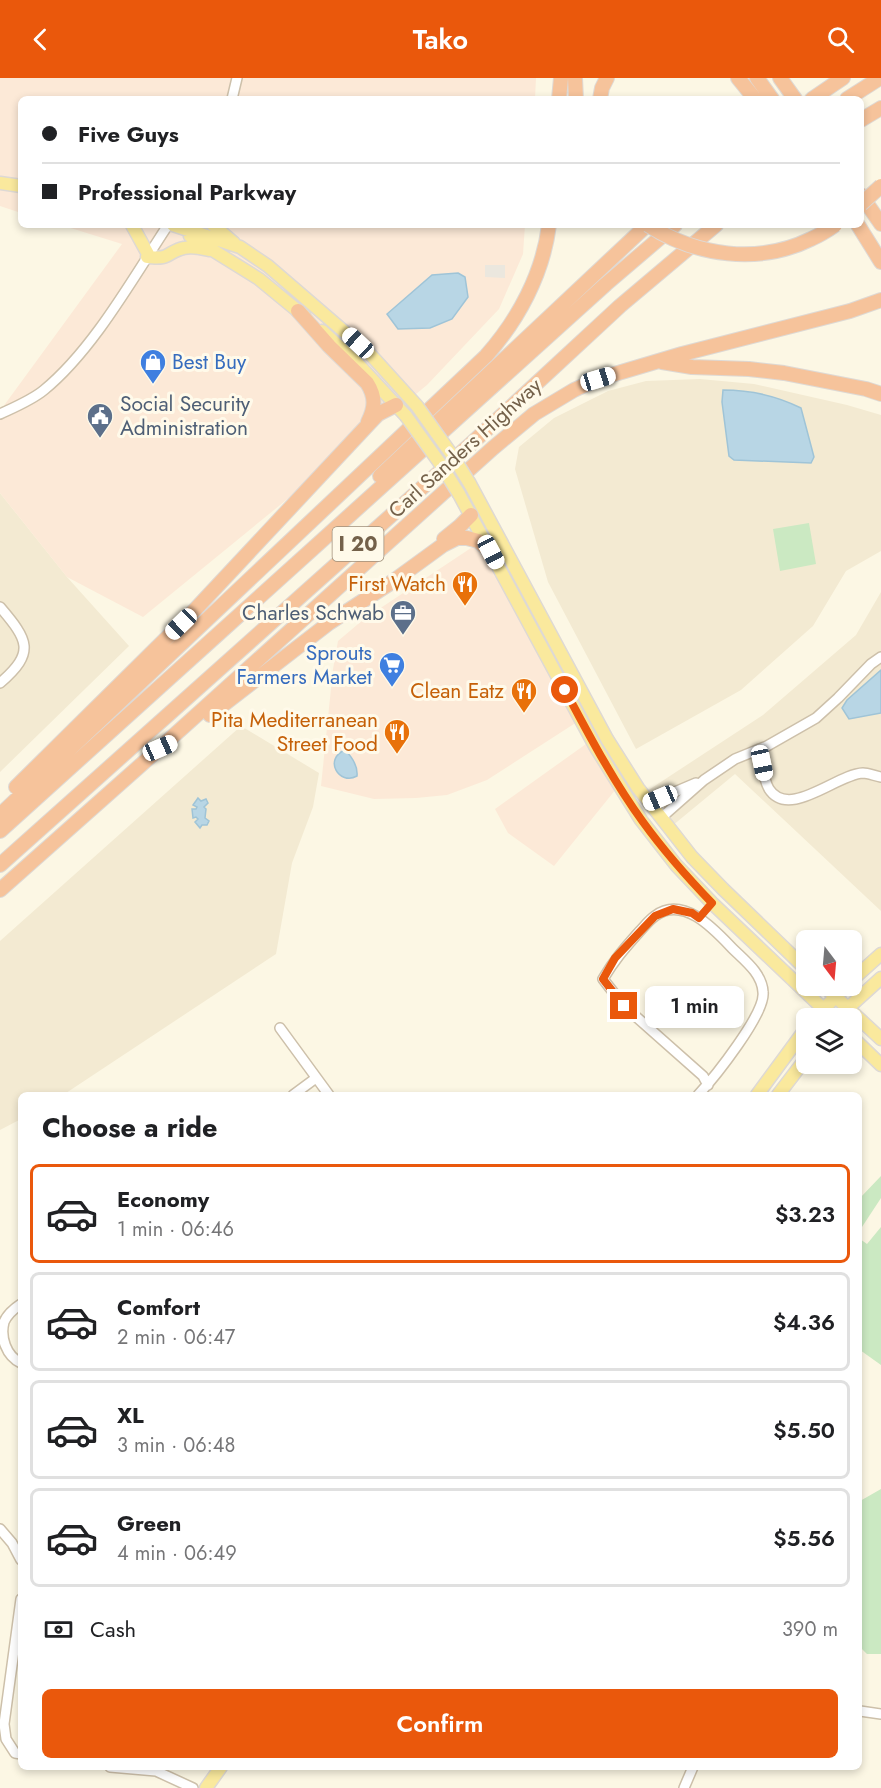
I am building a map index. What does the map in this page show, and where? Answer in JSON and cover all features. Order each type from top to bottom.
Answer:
[{"type":"highway","points":[[559,96],[561,78]]},
{"type":"highway","points":[[575,78],[576,96]]},
{"type":"highway","points":[[601,96],[607,78]]},
{"type":"highway","points":[[738,78],[753,96]]},
{"type":"highway","points":[[757,78],[769,96]]},
{"type":"highway","points":[[780,78],[793,96]]},
{"type":"highway","points":[[816,96],[843,78]]},
{"type":"highway","points":[[852,96],[880,78]]},
{"type":"highway","points":[[864,118],[881,108]]},
{"type":"highway","points":[[864,201],[881,186]]},
{"type":"highway","points":[[864,199],[881,224]]},
{"type":"highway","points":[[0,815],[486,356],[520,310],[542,256],[548,228]]},
{"type":"highway","points":[[314,548],[346,508],[645,228]]},
{"type":"highway","points":[[652,228],[686,245],[732,254],[762,254],[786,248],[811,239],[830,228]]},
{"type":"highway","name":"Carl Sanders Highway","points":[[0,831],[672,228]]},
{"type":"highway","name":"Carl Sanders Highway","points":[[0,865],[471,444],[621,306],[712,228]]},
{"type":"highway","points":[[855,228],[866,240]]},
{"type":"highway","points":[[860,228],[881,262]]},
{"type":"highway","points":[[0,890],[526,420],[574,390],[598,379],[875,303]]},
{"type":"highway","points":[[298,311],[371,389],[374,410],[366,427]]},
{"type":"highway","points":[[657,361],[692,367],[784,373],[881,394]]},
{"type":"highway","points":[[0,803],[191,614],[378,414],[396,405]]},
{"type":"highway","points":[[376,592],[452,534],[471,515]]},
{"type":"highway","points":[[160,748],[182,739],[329,623],[443,545],[457,538],[467,538],[478,541],[491,552]]},
{"type":"main road","points":[[0,183],[18,186]]},
{"type":"main road","points":[[133,228],[147,256],[159,258],[188,247],[215,252]]},
{"type":"main road","points":[[176,228],[259,279],[358,364],[406,416],[459,494],[595,746],[641,820],[676,865],[813,1008]]},
{"type":"main road","points":[[180,228],[240,247]]},
{"type":"main road","points":[[217,228],[268,266],[348,333],[416,405],[452,455],[480,501],[596,717],[638,788],[692,857],[796,959]]},
{"type":"main road","points":[[396,405],[416,405]]},
{"type":"main road","points":[[471,515],[480,501]]},
{"type":"main road","points":[[582,722],[596,717]]},
{"type":"main road","points":[[862,971],[881,954]]},
{"type":"main road","points":[[824,1008],[835,996],[849,1008],[881,978]]},
{"type":"main road","points":[[862,1021],[881,1039]]},
{"type":"main road","points":[[759,1092],[796,1042]]},
{"type":"main road","points":[[862,1047],[881,1065]]},
{"type":"main road","points":[[780,1092],[796,1071]]},
{"type":"main road","points":[[206,1788],[219,1770]]},
{"type":"street","points":[[233,96],[237,78]]},
{"type":"street","points":[[0,414],[43,391],[70,365],[102,324],[147,256],[169,228]]},
{"type":"street","points":[[0,607],[25,642],[22,660],[0,683]]},
{"type":"street","points":[[661,818],[704,780],[735,759],[759,749],[816,718],[881,657]]},
{"type":"street","points":[[759,749],[770,789],[779,798],[794,800],[863,773],[881,777]]},
{"type":"street","points":[[649,803],[704,780]]},
{"type":"street","points":[[699,918],[712,903]]},
{"type":"street","points":[[701,1092],[708,1085],[746,1032],[762,1005],[764,992],[758,976],[716,931],[692,913],[673,909],[655,916],[615,958],[603,979],[624,1006],[703,1076],[708,1085]]},
{"type":"street","points":[[280,1028],[327,1092]]},
{"type":"street","points":[[297,1092],[316,1078]]},
{"type":"street","points":[[18,1307],[4,1320],[2,1337],[8,1352],[18,1360]]},
{"type":"street","points":[[0,1529],[18,1554]]},
{"type":"street","points":[[18,1618],[4,1724],[6,1739],[15,1753],[18,1754]]},
{"type":"street","points":[[862,1711],[881,1714]]},
{"type":"street","points":[[144,1770],[156,1771],[193,1788]]},
{"type":"street","points":[[684,1788],[692,1770]]},
{"type":"shaded area","points":[[0,78],[536,78],[535,96],[18,96],[18,212],[0,206]]},
{"type":"shaded area","points":[[71,228],[525,228],[523,254],[499,309],[427,385],[143,617],[67,577],[0,493],[0,411],[122,244]]},
{"type":"shaded area","points":[[485,265],[505,265],[505,278],[485,277]]},
{"type":"shaded area","points":[[700,379],[754,384],[881,415],[881,551],[846,571],[813,626],[741,690],[636,749],[548,582],[515,469],[519,447],[554,418],[608,391],[646,381]]},
{"type":"shaded area","points":[[0,493],[67,577],[129,646],[0,772]]},
{"type":"shaded area","points":[[477,544],[486,550],[577,722],[487,780],[447,795],[374,799],[321,786],[338,641],[364,619]]},
{"type":"shaded area","points":[[881,592],[881,911],[735,774],[672,826],[647,791],[763,715],[856,635]]},
{"type":"shaded area","points":[[241,726],[319,773],[313,807],[292,863],[276,954],[68,1092],[18,1092],[18,1121],[0,1130],[0,941]]},
{"type":"shaded area","points":[[586,744],[616,789],[554,866],[508,833],[495,809]]},
{"type":"green space","points":[[809,523],[816,564],[780,571],[773,529]]},
{"type":"green space","points":[[881,1176],[881,1198],[862,1227],[862,1196]]},
{"type":"green space","points":[[881,1227],[881,1365],[862,1351],[862,1240],[867,1244]]},
{"type":"green space","points":[[881,1489],[881,1654],[867,1654],[862,1649],[862,1500]]},
{"type":"water","points":[[458,273],[465,277],[468,297],[452,319],[430,328],[398,329],[387,314],[432,275]]},
{"type":"water","points":[[723,390],[763,394],[801,408],[814,457],[811,463],[734,460],[729,456],[722,402]]},
{"type":"water","points":[[881,670],[881,713],[849,719],[842,708],[847,700]]},
{"type":"water","points":[[345,750],[357,769],[357,776],[344,777],[336,770],[335,759]]},
{"type":"water","points":[[198,798],[201,801],[206,799],[208,803],[204,807],[206,809],[205,818],[209,821],[207,825],[202,825],[200,828],[195,822],[198,819],[193,818],[192,809],[196,809],[197,807],[193,805]]},
{"type":"place","name":"Best Buy","points":[[153,385]]},
{"type":"place","name":"Social Security Administration","points":[[100,439]]},
{"type":"place","name":"First Watch","points":[[465,607]]},
{"type":"place","name":"Charles Schwab","points":[[403,636]]},
{"type":"place","name":"Sprouts Farmers Market","points":[[392,688]]},
{"type":"place","name":"Clean Eatz","points":[[524,714]]},
{"type":"place","name":"Pita Mediterranean Street Food","points":[[397,755]]},
{"type":"route","points":[[565,690],[595,746],[641,820],[676,865],[712,903],[699,918],[692,913],[673,909],[655,916],[615,958],[603,979],[624,1006]]}]
